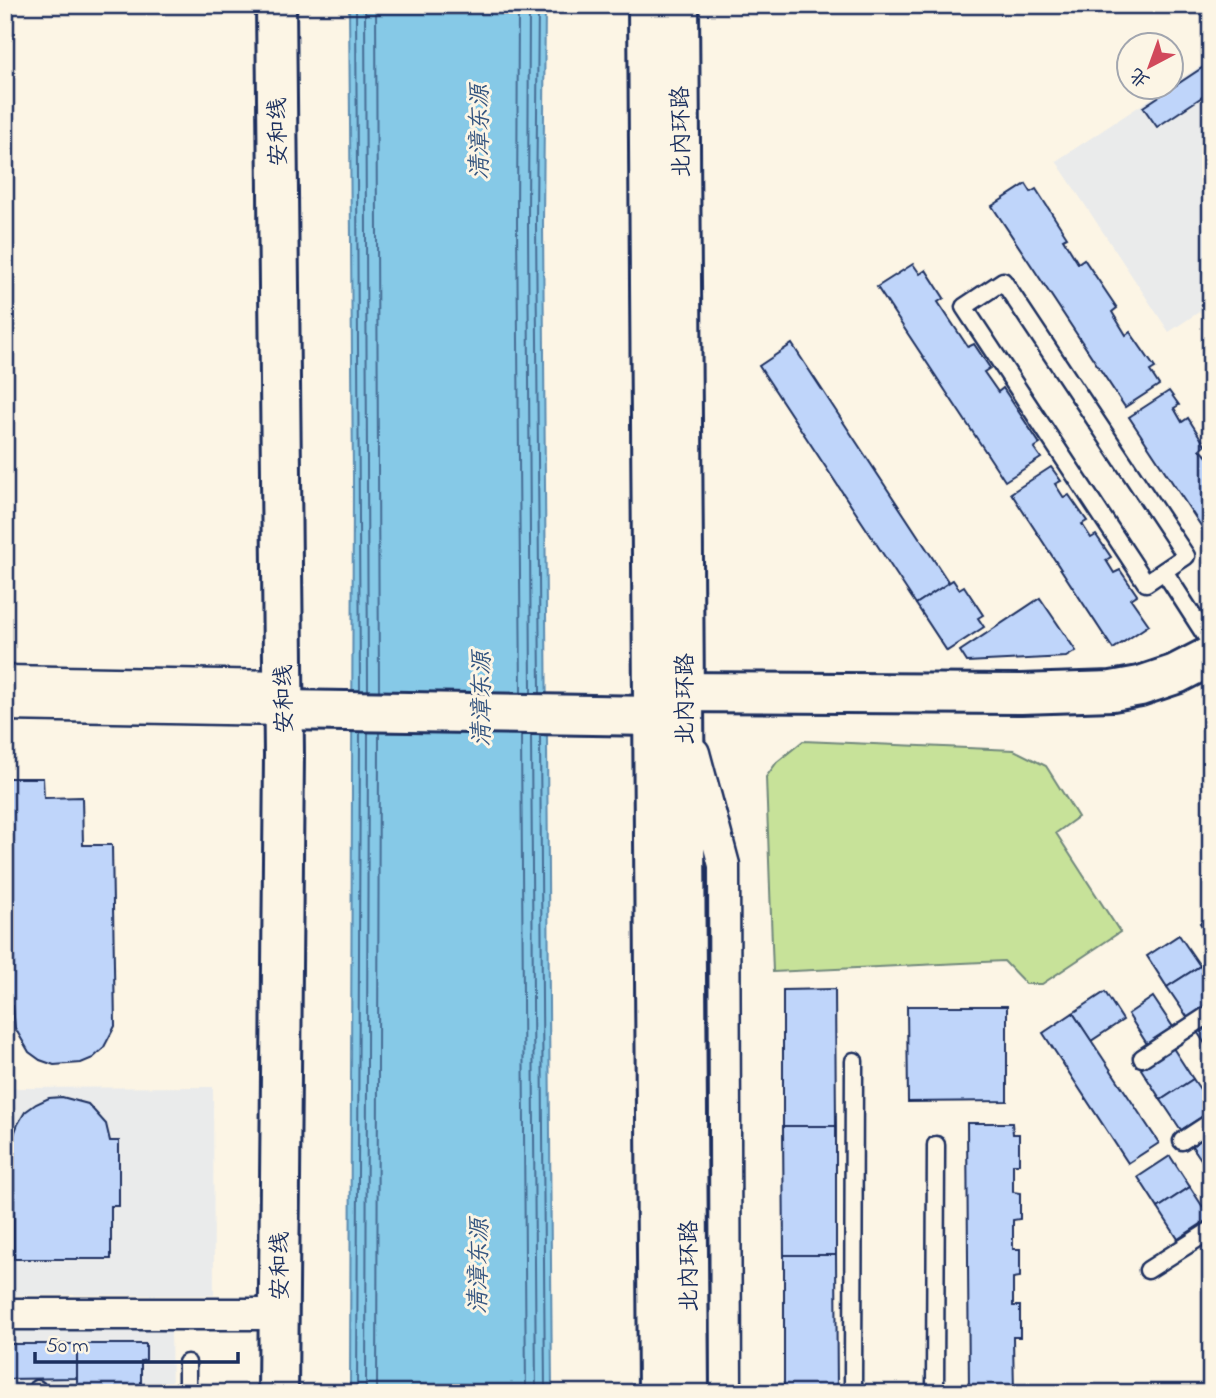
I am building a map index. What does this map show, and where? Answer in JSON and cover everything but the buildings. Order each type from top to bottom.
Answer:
[{"type":"main road","name":"安和线","points":[[276,5],[283,698],[278,1393]]},
{"type":"main road","name":"北内环路","points":[[648,5],[689,1393]]},
{"type":"main road","name":"北内环路","points":[[658,1393],[679,5]]},
{"type":"main road","points":[[669,704],[1112,691],[1140,686],[1176,674],[1211,656]]},
{"type":"main road","points":[[283,698],[669,704],[1021,719],[1114,716],[1146,710],[1211,684]]},
{"type":"street","points":[[5,681],[283,698]]},
{"type":"street","points":[[5,705],[283,698]]},
{"type":"street","points":[[669,704],[724,865],[726,1393]]},
{"type":"street","points":[[5,1314],[279,1314]]},
{"type":"lane","points":[[1003,281],[1186,556],[1164,571],[1146,583],[964,307],[1003,281]]},
{"type":"lane","points":[[1164,571],[1211,644]]},
{"type":"lane","points":[[1142,1058],[1211,1013]]},
{"type":"lane","points":[[853,1393],[854,1061]]},
{"type":"lane","points":[[1182,1141],[1211,1122]]},
{"type":"lane","points":[[935,1393],[936,1145]]},
{"type":"lane","points":[[1148,1270],[1211,1230]]},
{"type":"lane","points":[[187,1363],[187,1393]]},
{"type":"shaded area","points":[[1211,59],[1211,304],[1169,332],[1056,161],[1146,102],[1184,102],[1184,77]]},
{"type":"shaded area","points":[[213,1087],[214,1295],[5,1295],[5,1088]]},
{"type":"shaded area","points":[[5,1329],[171,1329],[172,1393],[5,1393]]},
{"type":"green space","points":[[803,741],[1014,750],[1046,766],[1078,817],[1056,833],[1120,932],[1042,984],[1026,984],[1004,961],[773,972],[766,777],[777,762]]},
{"type":"water","name":"清漳东源","points":[[349,5],[545,5],[543,223],[552,1393],[350,1393],[353,477]]}]
